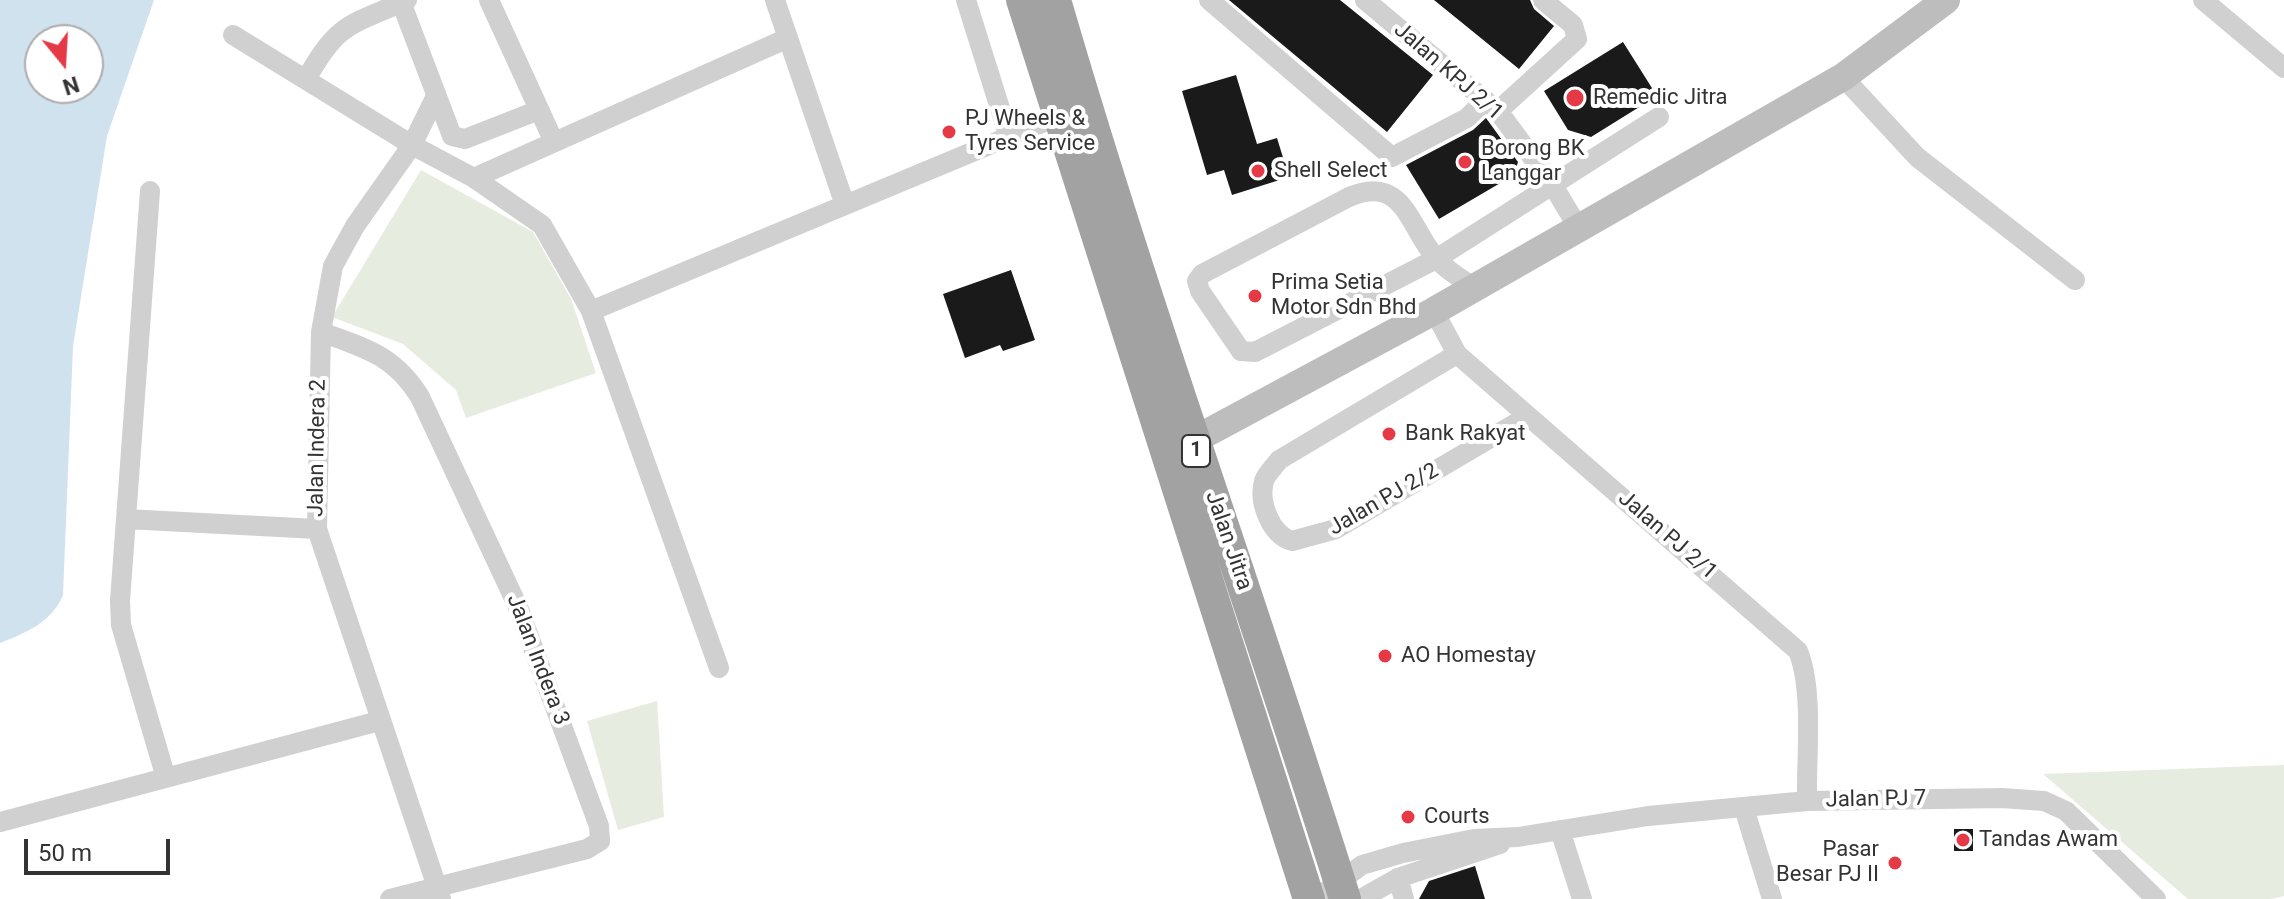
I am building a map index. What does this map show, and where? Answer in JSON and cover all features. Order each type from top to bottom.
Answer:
[{"type":"highway","name":"Jalan Jitra","points":[[1022,0],[1334,895]]},
{"type":"highway","name":"Jalan Jitra","points":[[1055,0],[1192,441],[1278,687],[1334,895]]},
{"type":"main road","points":[[1192,441],[1434,311],[1843,77],[1946,0]]},
{"type":"street","points":[[489,0],[554,142]]},
{"type":"street","points":[[775,0],[845,205]]},
{"type":"street","points":[[966,0],[1009,137]]},
{"type":"street","points":[[1209,0],[1392,157],[1492,105],[1577,39],[1573,25],[1543,0]]},
{"type":"street","name":"Jalan KPJ 2/1","points":[[1365,0],[1492,105],[1552,184],[1579,229]]},
{"type":"street","points":[[2203,0],[2284,68]]},
{"type":"street","points":[[307,78],[326,44],[339,31],[404,1],[452,136],[459,140],[539,110]]},
{"type":"street","points":[[233,35],[412,145],[474,178],[542,225],[591,311],[719,668]]},
{"type":"street","points":[[474,178],[788,38]]},
{"type":"street","points":[[1843,77],[1917,157],[2075,280]]},
{"type":"street","name":"Jalan Indera 2","points":[[436,96],[412,145],[355,226],[333,266],[321,332],[317,529],[439,893]]},
{"type":"street","points":[[591,311],[1061,115]]},
{"type":"street","points":[[1474,288],[1436,259],[1395,197],[1374,189],[1349,197],[1202,274],[1197,281],[1200,291],[1241,351],[1248,354],[1436,259],[1659,117]]},
{"type":"street","points":[[150,191],[121,625],[166,778]]},
{"type":"street","name":"Jalan PJ 2/1","points":[[1434,311],[1457,354],[1798,651],[1803,663],[1807,801]]},
{"type":"street","name":"Jalan Indera 3","points":[[321,332],[383,356],[405,374],[420,397],[518,607],[599,826],[600,841],[587,849],[439,893],[390,899]]},
{"type":"street","name":"Jalan PJ 2/2","points":[[1457,354],[1279,460],[1265,479],[1263,500],[1275,530],[1283,538],[1305,540],[1336,529],[1528,416]]},
{"type":"street","points":[[126,519],[317,529]]},
{"type":"street","points":[[0,822],[379,721]]},
{"type":"street","name":"Jalan PJ 7","points":[[1518,837],[1648,816],[1807,801],[2002,798],[2057,805],[2076,819],[2156,899]]},
{"type":"street","points":[[1744,808],[1772,899]]},
{"type":"street","points":[[1560,830],[1582,899]]},
{"type":"street","points":[[1334,895],[1362,865],[1403,853],[1474,839],[1518,837]]},
{"type":"street","points":[[1334,895],[1398,878],[1518,837]]},
{"type":"street","points":[[1398,878],[1404,899]]},
{"type":"shaded area","points":[[421,170],[533,232],[571,299],[596,373],[466,418],[456,390],[403,344],[332,317]]},
{"type":"shaded area","points":[[657,701],[664,817],[618,830],[587,721]]},
{"type":"shaded area","points":[[2284,765],[2284,896],[2271,899],[2188,899],[2043,774]]},
{"type":"water","points":[[0,0],[154,0],[107,136],[73,346],[63,595],[52,612],[28,631],[0,643]]},
{"type":"building","points":[[1229,0],[1340,0],[1433,75],[1387,132]]},
{"type":"building","points":[[1434,0],[1530,0],[1534,9],[1554,26],[1519,69]]},
{"type":"building","points":[[1623,42],[1657,96],[1591,137],[1568,130],[1544,91]]},
{"type":"building","points":[[1236,75],[1257,144],[1277,138],[1289,177],[1232,195],[1224,170],[1207,175],[1182,91]]},
{"type":"building","points":[[1486,118],[1518,162],[1514,175],[1439,219],[1406,165],[1473,130]]},
{"type":"building","points":[[1011,270],[1035,340],[1003,351],[1000,345],[965,358],[943,294]]},
{"type":"building","name":"Tandas Awam","points":[[1954,829],[1973,829],[1973,851],[1954,851]]},
{"type":"building","points":[[1475,866],[1485,899],[1419,899],[1429,881]]},
{"type":"place","name":"Remedic Jitra","points":[[1575,98]]},
{"type":"place","name":"PJ Wheels & Tyres Service","points":[[949,132]]},
{"type":"place","name":"Borong BK Langgar","points":[[1465,162]]},
{"type":"place","name":"Shell Select","points":[[1258,171]]},
{"type":"place","name":"Prima Setia Motor Sdn Bhd","points":[[1255,296]]},
{"type":"place","name":"Bank Rakyat","points":[[1389,434]]},
{"type":"place","name":"AO Homestay","points":[[1385,656]]},
{"type":"place","name":"Courts","points":[[1408,817]]},
{"type":"place","name":"Tandas Awam","points":[[1963,840]]},
{"type":"place","name":"Pasar Besar PJ II","points":[[1895,863]]}]
